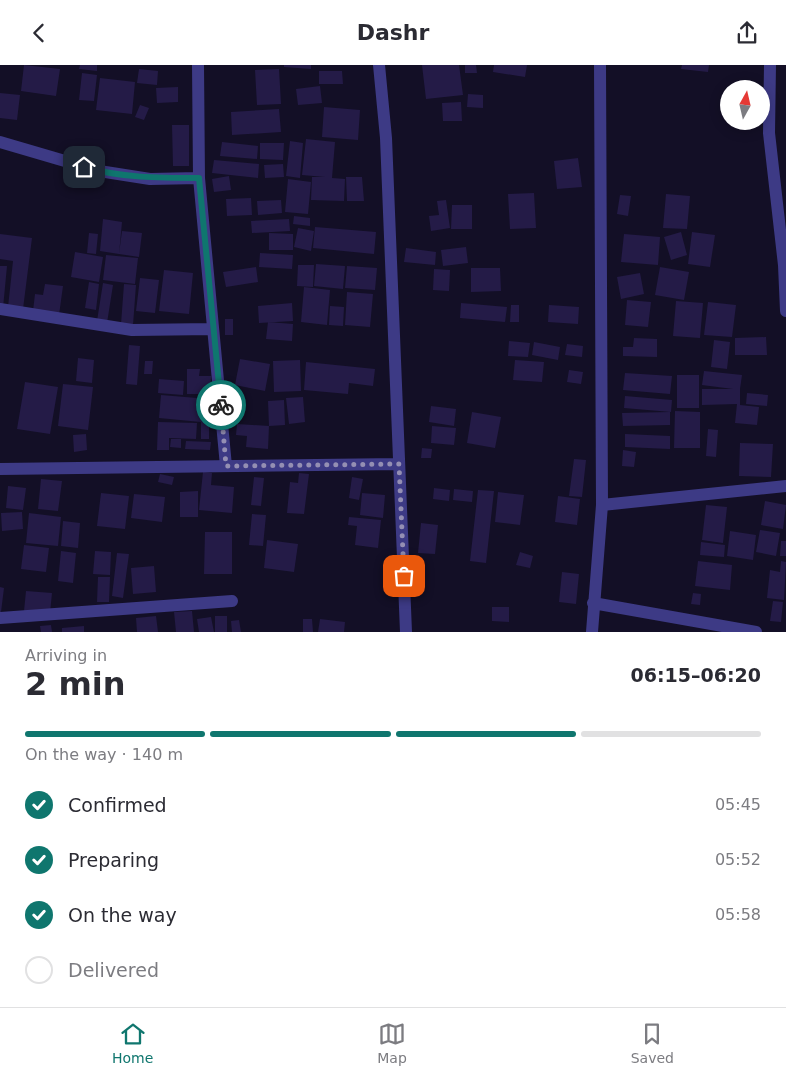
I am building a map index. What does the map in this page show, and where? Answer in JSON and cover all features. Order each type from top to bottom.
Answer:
[{"type":"street","points":[[198,65],[199,178],[226,466]]},
{"type":"street","points":[[380,65],[386,137],[406,632]]},
{"type":"street","points":[[592,632],[602,505],[600,65]]},
{"type":"street","points":[[770,65],[769,133],[784,265],[786,311]]},
{"type":"street","points":[[0,142],[99,171],[150,179],[199,178]]},
{"type":"street","points":[[0,309],[132,330],[213,329]]},
{"type":"street","points":[[0,469],[399,464]]},
{"type":"street","points":[[602,505],[786,486]]},
{"type":"street","points":[[0,618],[232,601]]},
{"type":"street","points":[[593,603],[756,632]]},
{"type":"building","points":[[24,65],[60,69],[56,96],[21,91]]},
{"type":"building","points":[[80,65],[97,65],[97,71],[79,69]]},
{"type":"building","points":[[284,65],[311,65],[311,69],[284,67]]},
{"type":"building","points":[[422,65],[459,65],[463,95],[426,99]]},
{"type":"building","points":[[465,65],[476,65],[477,73],[465,73]]},
{"type":"building","points":[[494,65],[527,65],[525,77],[493,72]]},
{"type":"building","points":[[682,65],[709,65],[708,72],[681,69]]},
{"type":"building","points":[[139,69],[158,71],[157,85],[137,83]]},
{"type":"building","points":[[279,69],[281,104],[257,105],[255,70]]},
{"type":"building","points":[[319,71],[342,71],[343,84],[319,84]]},
{"type":"building","points":[[82,73],[97,75],[94,101],[79,100]]},
{"type":"building","points":[[100,78],[135,82],[132,114],[96,110]]},
{"type":"building","points":[[320,86],[322,103],[298,105],[296,89]]},
{"type":"building","points":[[178,87],[178,102],[157,103],[156,88]]},
{"type":"building","points":[[0,93],[20,95],[17,120],[0,118]]},
{"type":"building","points":[[468,94],[483,95],[483,108],[467,107]]},
{"type":"building","points":[[461,102],[462,121],[443,121],[442,103]]},
{"type":"building","points":[[140,105],[149,108],[144,120],[135,117]]},
{"type":"building","points":[[324,107],[360,110],[358,140],[322,137]]},
{"type":"building","points":[[279,109],[281,132],[232,135],[231,112]]},
{"type":"building","points":[[172,125],[189,125],[189,166],[173,166]]},
{"type":"building","points":[[306,139],[335,142],[332,178],[345,179],[344,201],[311,200],[312,177],[325,177],[302,175]]},
{"type":"building","points":[[290,141],[303,143],[300,178],[286,176]]},
{"type":"building","points":[[222,142],[258,146],[257,159],[220,156]]},
{"type":"building","points":[[260,143],[284,143],[283,160],[260,159]]},
{"type":"building","points":[[578,158],[582,187],[557,189],[554,161]]},
{"type":"building","points":[[214,160],[259,164],[258,178],[212,173]]},
{"type":"building","points":[[283,164],[284,177],[265,178],[264,165]]},
{"type":"building","points":[[229,176],[231,190],[214,192],[212,179]]},
{"type":"building","points":[[346,177],[362,177],[364,201],[347,201]]},
{"type":"building","points":[[288,179],[311,182],[308,214],[285,212]]},
{"type":"building","points":[[534,193],[536,228],[510,229],[508,194]]},
{"type":"building","points":[[666,194],[690,196],[687,229],[663,228]]},
{"type":"building","points":[[620,195],[631,196],[628,216],[617,214]]},
{"type":"building","points":[[251,198],[252,215],[227,216],[226,199]]},
{"type":"building","points":[[281,200],[282,213],[258,215],[257,201]]},
{"type":"building","points":[[446,200],[450,228],[431,231],[429,216],[439,215],[437,201]]},
{"type":"building","points":[[452,205],[472,205],[472,229],[451,229]]},
{"type":"building","points":[[294,216],[310,218],[310,226],[293,224]]},
{"type":"building","points":[[103,219],[122,222],[119,254],[100,251]]},
{"type":"building","points":[[289,219],[290,231],[252,233],[251,221]]},
{"type":"building","points":[[315,227],[376,232],[374,254],[313,248]]},
{"type":"building","points":[[298,228],[314,231],[311,251],[294,247]]},
{"type":"building","points":[[122,231],[142,233],[139,257],[119,254]]},
{"type":"building","points":[[681,232],[687,255],[671,260],[664,237]]},
{"type":"building","points":[[692,232],[715,235],[710,267],[688,264]]},
{"type":"building","points":[[89,233],[98,234],[96,254],[87,253]]},
{"type":"building","points":[[269,233],[293,234],[293,250],[269,250]]},
{"type":"building","points":[[0,234],[32,238],[23,309],[8,307],[13,261],[0,259]]},
{"type":"building","points":[[624,234],[660,237],[658,265],[621,262]]},
{"type":"building","points":[[466,247],[468,263],[443,266],[441,250]]},
{"type":"building","points":[[406,248],[436,252],[435,265],[404,262]]},
{"type":"building","points":[[75,252],[103,257],[99,282],[71,277]]},
{"type":"building","points":[[260,253],[293,255],[292,269],[259,267]]},
{"type":"building","points":[[106,255],[138,258],[135,284],[103,280]]},
{"type":"building","points":[[316,264],[345,266],[343,289],[314,286]]},
{"type":"building","points":[[298,265],[314,265],[313,287],[297,286]]},
{"type":"building","points":[[0,266],[7,266],[3,308],[0,308]]},
{"type":"building","points":[[347,266],[377,268],[375,290],[345,288]]},
{"type":"building","points":[[256,267],[258,282],[226,287],[223,272]]},
{"type":"building","points":[[660,267],[689,272],[684,300],[655,295]]},
{"type":"building","points":[[471,268],[500,268],[501,291],[471,292]]},
{"type":"building","points":[[434,269],[450,270],[449,291],[433,290]]},
{"type":"building","points":[[164,270],[193,273],[189,314],[159,311]]},
{"type":"building","points":[[640,273],[644,294],[621,299],[617,277]]},
{"type":"building","points":[[140,278],[159,280],[155,313],[136,311]]},
{"type":"building","points":[[89,282],[99,284],[96,310],[85,308]]},
{"type":"building","points":[[103,283],[113,285],[107,323],[97,321]]},
{"type":"building","points":[[45,284],[63,286],[59,315],[33,311],[35,294],[43,295]]},
{"type":"building","points":[[124,284],[136,285],[133,325],[121,324]]},
{"type":"building","points":[[304,287],[330,290],[327,325],[301,322]]},
{"type":"building","points":[[347,292],[373,294],[370,327],[345,325]]},
{"type":"building","points":[[627,300],[651,302],[648,327],[625,325]]},
{"type":"building","points":[[676,301],[703,303],[700,338],[673,336]]},
{"type":"building","points":[[708,302],[736,305],[732,337],[704,335]]},
{"type":"building","points":[[292,303],[293,321],[259,323],[258,306]]},
{"type":"building","points":[[461,303],[507,307],[505,322],[460,318]]},
{"type":"building","points":[[511,305],[519,305],[519,322],[510,322]]},
{"type":"building","points":[[549,305],[579,307],[578,324],[548,322]]},
{"type":"building","points":[[330,306],[344,307],[343,326],[329,325]]},
{"type":"building","points":[[225,319],[233,319],[233,335],[225,335]]},
{"type":"building","points":[[268,322],[293,324],[292,341],[266,339]]},
{"type":"building","points":[[766,337],[767,355],[735,355],[735,338]]},
{"type":"building","points":[[634,338],[657,339],[657,357],[623,356],[623,347],[633,347]]},
{"type":"building","points":[[714,340],[730,342],[727,369],[711,367]]},
{"type":"building","points":[[509,341],[530,343],[528,357],[508,356]]},
{"type":"building","points":[[534,342],[560,347],[558,360],[532,355]]},
{"type":"building","points":[[567,344],[583,346],[582,357],[565,355]]},
{"type":"building","points":[[129,345],[140,346],[137,385],[126,384]]},
{"type":"building","points":[[78,358],[94,360],[92,383],[76,381]]},
{"type":"building","points":[[240,359],[270,364],[265,391],[235,385]]},
{"type":"building","points":[[300,360],[301,391],[274,392],[273,361]]},
{"type":"building","points":[[515,360],[544,362],[542,382],[513,380]]},
{"type":"building","points":[[145,361],[153,361],[152,374],[144,374]]},
{"type":"building","points":[[306,362],[375,369],[373,386],[349,383],[348,394],[304,390]]},
{"type":"building","points":[[187,369],[200,369],[199,376],[211,376],[210,394],[187,394]]},
{"type":"building","points":[[569,370],[583,372],[581,384],[567,382]]},
{"type":"building","points":[[704,371],[742,375],[740,405],[759,407],[757,425],[735,423],[737,404],[702,405],[702,389],[733,389],[702,385]]},
{"type":"building","points":[[625,373],[672,376],[670,394],[623,390]]},
{"type":"building","points":[[677,375],[699,375],[699,408],[677,408]]},
{"type":"building","points":[[159,379],[184,381],[183,395],[158,393]]},
{"type":"building","points":[[25,382],[58,387],[50,434],[17,429]]},
{"type":"building","points":[[63,384],[93,387],[88,430],[58,426]]},
{"type":"building","points":[[747,393],[768,395],[767,406],[746,404]]},
{"type":"building","points":[[161,395],[197,398],[196,407],[209,408],[209,439],[201,439],[201,422],[159,418]]},
{"type":"building","points":[[625,396],[672,400],[671,412],[624,408]]},
{"type":"building","points":[[303,397],[305,422],[289,424],[286,398]]},
{"type":"building","points":[[284,400],[285,425],[269,426],[268,401]]},
{"type":"building","points":[[431,406],[456,409],[454,426],[429,422]]},
{"type":"building","points":[[675,411],[700,412],[700,448],[674,448]]},
{"type":"building","points":[[472,412],[501,417],[495,448],[467,443]]},
{"type":"building","points":[[670,412],[670,425],[623,426],[622,413]]},
{"type":"building","points":[[158,422],[197,423],[196,439],[169,438],[169,450],[157,450]]},
{"type":"building","points":[[237,424],[269,426],[268,449],[246,447],[247,436],[236,435]]},
{"type":"building","points":[[432,426],[456,428],[454,445],[431,443]]},
{"type":"building","points":[[708,429],[718,430],[716,457],[706,456]]},
{"type":"building","points":[[86,434],[87,450],[74,452],[73,435]]},
{"type":"building","points":[[625,434],[670,436],[670,449],[625,447]]},
{"type":"building","points":[[171,439],[181,439],[181,448],[170,447]]},
{"type":"building","points":[[186,441],[211,442],[210,450],[185,449]]},
{"type":"building","points":[[740,443],[773,444],[771,477],[739,476]]},
{"type":"building","points":[[422,448],[432,449],[431,458],[421,458]]},
{"type":"building","points":[[623,450],[636,452],[634,467],[622,466]]},
{"type":"building","points":[[574,459],[586,460],[582,497],[569,496]]},
{"type":"building","points":[[203,472],[212,473],[211,485],[234,487],[232,513],[199,510]]},
{"type":"building","points":[[299,473],[309,474],[304,514],[287,513],[290,482],[298,483]]},
{"type":"building","points":[[160,474],[174,477],[172,485],[158,482]]},
{"type":"building","points":[[254,477],[264,478],[261,506],[251,505]]},
{"type":"building","points":[[352,477],[363,479],[359,500],[349,498]]},
{"type":"building","points":[[41,479],[62,481],[58,511],[38,509]]},
{"type":"building","points":[[8,486],[26,488],[23,510],[6,508]]},
{"type":"building","points":[[434,488],[450,490],[449,501],[433,499]]},
{"type":"building","points":[[454,489],[473,491],[472,502],[453,500]]},
{"type":"building","points":[[478,490],[494,491],[486,563],[470,561]]},
{"type":"building","points":[[198,491],[198,517],[180,517],[180,492]]},
{"type":"building","points":[[498,492],[524,495],[520,525],[495,522]]},
{"type":"building","points":[[101,493],[129,496],[125,529],[97,526]]},
{"type":"building","points":[[362,493],[385,495],[383,518],[360,515]]},
{"type":"building","points":[[134,494],[165,497],[162,522],[131,518]]},
{"type":"building","points":[[558,496],[580,499],[577,525],[555,522]]},
{"type":"building","points":[[765,501],[786,505],[783,529],[761,525]]},
{"type":"building","points":[[706,505],[727,507],[723,543],[702,540]]},
{"type":"building","points":[[22,512],[23,529],[2,531],[1,513]]},
{"type":"building","points":[[29,513],[61,517],[58,546],[26,543]]},
{"type":"building","points":[[252,514],[266,515],[263,546],[249,545]]},
{"type":"building","points":[[349,517],[381,520],[378,548],[355,545],[357,526],[348,525]]},
{"type":"building","points":[[63,521],[80,523],[78,548],[61,546]]},
{"type":"building","points":[[421,523],[438,525],[435,554],[418,553]]},
{"type":"building","points":[[760,530],[780,533],[776,556],[756,552]]},
{"type":"building","points":[[730,531],[756,535],[753,560],[727,556]]},
{"type":"building","points":[[205,532],[232,532],[232,574],[204,574]]},
{"type":"building","points":[[267,540],[298,544],[294,572],[264,568]]},
{"type":"building","points":[[781,541],[786,541],[786,556],[780,556]]},
{"type":"building","points":[[701,542],[725,545],[724,557],[700,555]]},
{"type":"building","points":[[24,545],[49,548],[46,572],[21,569]]},
{"type":"building","points":[[61,551],[76,553],[73,583],[58,581]]},
{"type":"building","points":[[95,551],[111,552],[110,575],[93,574]]},
{"type":"building","points":[[520,552],[533,556],[530,568],[516,565]]},
{"type":"building","points":[[117,553],[129,554],[123,598],[112,596]]},
{"type":"building","points":[[698,561],[732,565],[730,590],[695,586]]},
{"type":"building","points":[[781,561],[786,562],[784,600],[767,598],[770,570],[780,572]]},
{"type":"building","points":[[154,566],[156,592],[133,594],[131,568]]},
{"type":"building","points":[[562,572],[579,574],[576,604],[559,602]]},
{"type":"building","points":[[98,577],[110,577],[109,602],[97,602]]},
{"type":"building","points":[[0,587],[4,588],[1,612],[0,612]]},
{"type":"building","points":[[26,591],[52,593],[50,613],[24,611]]},
{"type":"building","points":[[693,593],[701,594],[700,605],[691,604]]},
{"type":"building","points":[[773,601],[783,602],[781,622],[770,621]]},
{"type":"building","points":[[492,607],[509,607],[509,622],[492,621]]},
{"type":"building","points":[[192,611],[194,632],[176,632],[174,612]]},
{"type":"building","points":[[156,616],[158,632],[137,632],[136,618]]},
{"type":"building","points":[[215,616],[227,616],[227,632],[215,632]]},
{"type":"building","points":[[211,617],[214,632],[199,632],[197,619]]},
{"type":"building","points":[[303,619],[312,619],[313,632],[303,632]]},
{"type":"building","points":[[320,619],[345,622],[344,632],[318,632]]},
{"type":"building","points":[[239,620],[241,632],[232,632],[231,621]]},
{"type":"building","points":[[51,625],[52,632],[41,632],[40,626]]},
{"type":"building","points":[[84,626],[84,632],[62,632],[62,628]]},
{"type":"way so far","points":[[221,405],[226,466],[399,464],[404,576]]},
{"type":"route","points":[[84,167],[150,179],[199,178],[221,405]]}]
